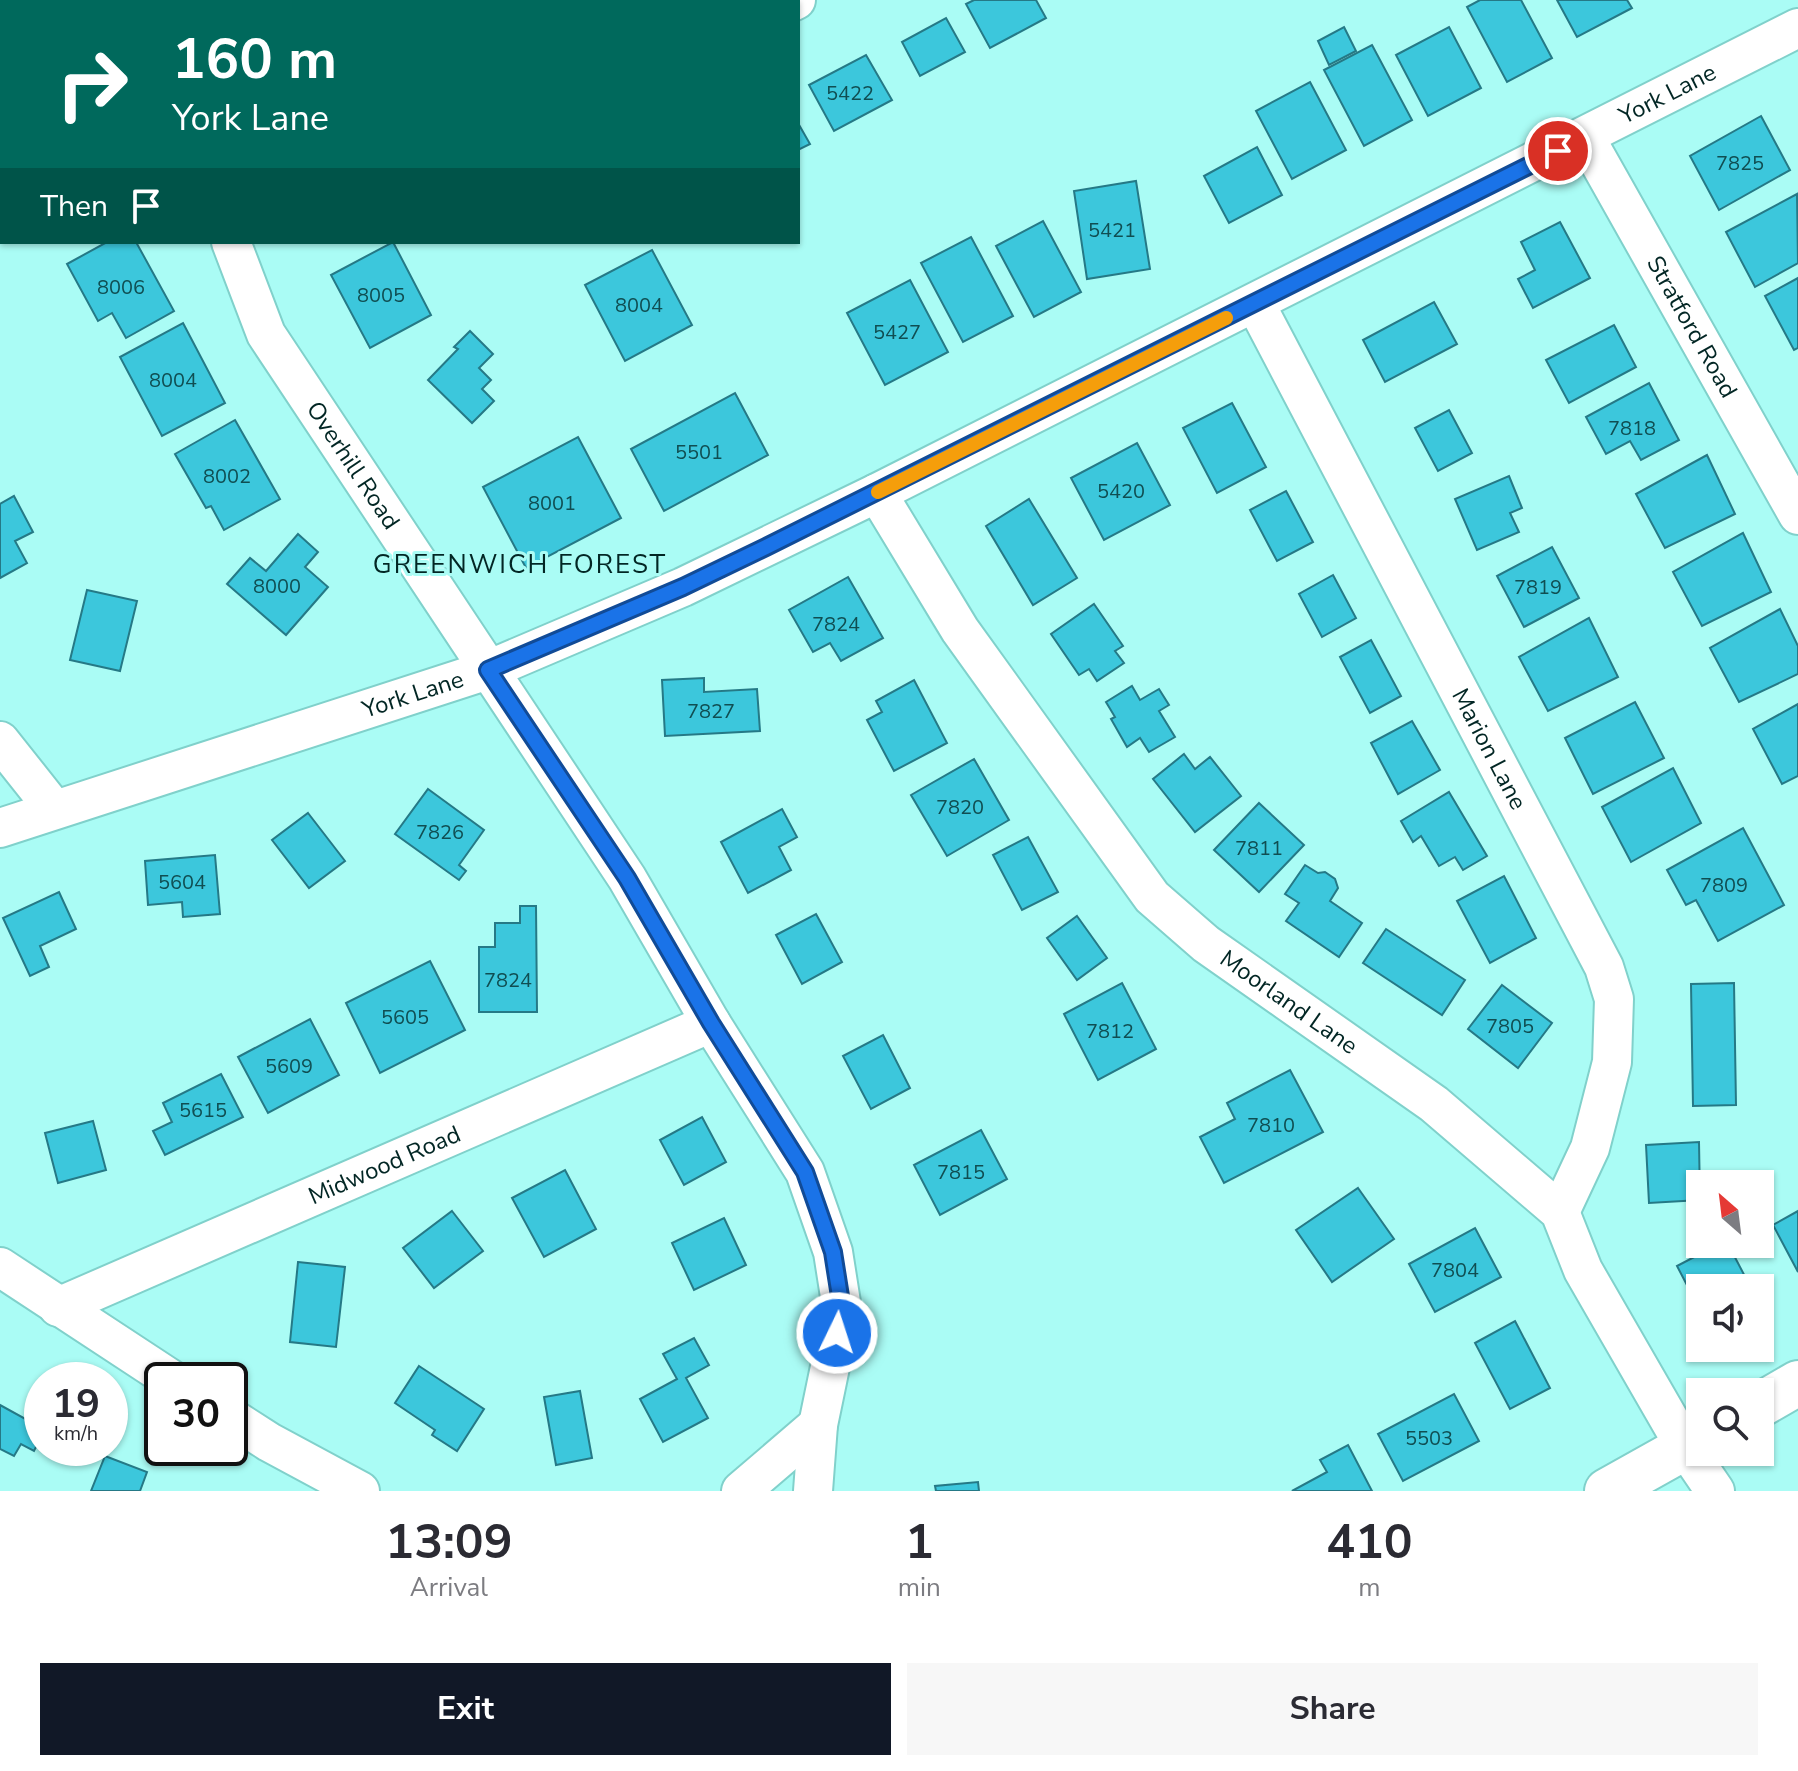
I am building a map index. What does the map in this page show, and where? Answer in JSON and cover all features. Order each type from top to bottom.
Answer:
[{"type":"main road","points":[[1774,1397],[1798,1383]]},
{"type":"main road","points":[[1607,1491],[1686,1446]]},
{"type":"street","name":"York Lane","points":[[0,828],[488,670],[683,587],[877,493],[1798,28]]},
{"type":"street","name":"Stratford Road","points":[[1585,137],[1798,515]]},
{"type":"street","name":"Overhill Road","points":[[232,244],[266,334],[627,878],[711,1023],[805,1172],[833,1252],[842,1309],[818,1425],[813,1491]]},
{"type":"street","name":"Marion Lane","points":[[1255,303],[1604,967],[1614,999],[1612,1062],[1590,1148],[1560,1212]]},
{"type":"street","name":"Moorland Lane","points":[[877,493],[960,630],[1152,897],[1206,944],[1434,1104],[1560,1212],[1583,1270],[1686,1433]]},
{"type":"street","points":[[0,741],[54,809]]},
{"type":"street","name":"Midwood Road","points":[[58,1307],[711,1023]]},
{"type":"street","points":[[0,1267],[144,1362]]},
{"type":"street","points":[[741,1491],[818,1425]]},
{"type":"street","points":[[248,1429],[360,1491]]},
{"type":"street","name":"Moorland Lane","points":[[1703,1466],[1715,1491]]},
{"type":"building","points":[[974,0],[1036,0],[1046,18],[990,48],[966,4]]},
{"type":"building","points":[[1480,0],[1521,0],[1552,58],[1507,82],[1467,7]]},
{"type":"building","points":[[1557,0],[1627,0],[1632,8],[1577,37]]},
{"type":"building","points":[[946,18],[965,52],[920,76],[902,42]]},
{"type":"building","points":[[1344,27],[1356,51],[1329,65],[1318,41]]},
{"type":"building","points":[[1449,27],[1481,88],[1428,116],[1396,55]]},
{"type":"building","points":[[1372,45],[1412,120],[1364,146],[1324,70]]},
{"type":"building","points":[[866,55],[892,100],[834,131],[809,85]]},
{"type":"building","points":[[1310,82],[1346,150],[1292,179],[1256,111]]},
{"type":"building","points":[[1761,116],[1790,170],[1719,210],[1690,156]]},
{"type":"building","points":[[800,126],[810,144],[800,149]]},
{"type":"building","points":[[1257,147],[1282,195],[1229,223],[1204,176]]},
{"type":"building","points":[[1136,181],[1150,269],[1087,279],[1074,191]]},
{"type":"building","points":[[1797,194],[1798,263],[1755,287],[1726,232]]},
{"type":"building","points":[[1043,221],[1081,292],[1034,317],[996,246]]},
{"type":"building","points":[[1560,222],[1590,278],[1533,308],[1518,279],[1535,270],[1521,242]]},
{"type":"building","points":[[971,237],[1013,316],[963,342],[921,263]]},
{"type":"building","points":[[103,244],[137,244],[174,311],[126,338],[112,313],[98,321],[67,264]]},
{"type":"building","points":[[394,244],[431,315],[370,348],[331,275]]},
{"type":"building","points":[[652,250],[692,325],[625,361],[585,285]]},
{"type":"building","points":[[1798,278],[1798,348],[1794,350],[1765,296]]},
{"type":"building","points":[[910,280],[948,352],[885,385],[847,313]]},
{"type":"building","points":[[1434,302],[1457,344],[1385,382],[1363,340]]},
{"type":"building","points":[[183,323],[225,403],[162,436],[120,357]]},
{"type":"building","points":[[1614,325],[1636,367],[1569,403],[1546,360]]},
{"type":"building","points":[[470,331],[493,354],[479,368],[491,380],[482,389],[494,401],[472,423],[428,380],[458,349],[454,347]]},
{"type":"building","points":[[1649,383],[1679,440],[1641,460],[1630,441],[1606,454],[1586,417]]},
{"type":"building","points":[[735,393],[768,455],[664,511],[631,449]]},
{"type":"building","points":[[1232,403],[1266,467],[1217,493],[1183,428]]},
{"type":"building","points":[[1449,410],[1472,453],[1438,471],[1415,428]]},
{"type":"building","points":[[235,420],[280,499],[224,530],[211,506],[206,508],[175,454]]},
{"type":"building","points":[[578,437],[621,518],[526,568],[483,487]]},
{"type":"building","points":[[1137,443],[1170,505],[1104,540],[1071,478]]},
{"type":"building","points":[[1707,455],[1735,514],[1665,548],[1636,494]]},
{"type":"building","points":[[1509,476],[1522,508],[1510,513],[1519,532],[1477,550],[1455,499]]},
{"type":"building","points":[[1286,491],[1313,542],[1277,561],[1250,510]]},
{"type":"building","points":[[14,496],[33,532],[15,541],[27,563],[0,578],[0,504]]},
{"type":"building","points":[[1029,499],[1077,578],[1033,605],[986,526]]},
{"type":"building","points":[[1743,533],[1771,592],[1702,626],[1673,572]]},
{"type":"building","points":[[298,534],[318,552],[305,567],[328,587],[286,635],[227,584],[250,558],[266,571]]},
{"type":"building","points":[[1552,547],[1579,598],[1524,627],[1497,576]]},
{"type":"building","points":[[1333,575],[1356,618],[1322,637],[1299,594]]},
{"type":"building","points":[[848,577],[883,638],[841,661],[830,643],[813,652],[789,610]]},
{"type":"building","points":[[87,590],[137,601],[120,671],[70,660]]},
{"type":"building","points":[[1094,604],[1123,646],[1115,651],[1124,663],[1097,681],[1089,669],[1079,675],[1051,634]]},
{"type":"building","points":[[1780,609],[1798,646],[1798,674],[1739,702],[1710,648]]},
{"type":"building","points":[[1589,618],[1618,677],[1548,711],[1519,657]]},
{"type":"building","points":[[1371,640],[1401,696],[1370,713],[1340,657]]},
{"type":"building","points":[[704,678],[704,692],[757,689],[760,731],[665,736],[662,680]]},
{"type":"building","points":[[914,680],[947,743],[894,771],[867,720],[882,712],[876,701]]},
{"type":"building","points":[[1132,686],[1140,700],[1159,689],[1169,705],[1159,711],[1175,737],[1149,752],[1140,738],[1127,747],[1111,719],[1115,717],[1106,702]]},
{"type":"building","points":[[1635,702],[1664,758],[1593,794],[1565,738]]},
{"type":"building","points":[[1798,704],[1798,776],[1782,784],[1753,729]]},
{"type":"building","points":[[1412,721],[1440,770],[1398,794],[1371,743]]},
{"type":"building","points":[[1184,754],[1195,769],[1210,757],[1241,796],[1195,832],[1153,779]]},
{"type":"building","points":[[974,759],[1009,820],[947,856],[911,795]]},
{"type":"building","points":[[1673,768],[1701,823],[1631,862],[1602,807]]},
{"type":"building","points":[[428,789],[484,830],[459,865],[466,871],[459,880],[395,834]]},
{"type":"building","points":[[1449,792],[1487,856],[1463,870],[1455,857],[1439,866],[1421,836],[1413,842],[1401,821]]},
{"type":"building","points":[[1259,803],[1304,845],[1259,892],[1214,850]]},
{"type":"building","points":[[782,809],[797,837],[779,847],[791,870],[748,893],[721,842]]},
{"type":"building","points":[[308,813],[345,861],[309,888],[272,840]]},
{"type":"building","points":[[1743,828],[1784,905],[1718,941],[1696,900],[1686,905],[1667,870]]},
{"type":"building","points":[[1028,837],[1058,892],[1022,910],[993,855]]},
{"type":"building","points":[[215,855],[220,914],[183,917],[182,902],[148,905],[145,861]]},
{"type":"building","points":[[1305,865],[1335,879],[1338,888],[1330,901],[1362,923],[1339,957],[1286,921],[1299,903],[1285,894]]},
{"type":"building","points":[[1504,876],[1536,938],[1490,963],[1457,901]]},
{"type":"building","points":[[59,892],[76,929],[40,946],[49,967],[30,976],[3,918]]},
{"type":"building","points":[[520,906],[536,906],[537,1012],[479,1012],[479,947],[495,947],[495,923],[520,923]]},
{"type":"building","points":[[816,914],[842,962],[802,984],[776,935]]},
{"type":"building","points":[[1077,916],[1107,958],[1077,980],[1047,938]]},
{"type":"building","points":[[1386,929],[1465,980],[1442,1015],[1363,963]]},
{"type":"building","points":[[430,961],[465,1030],[380,1073],[346,1003]]},
{"type":"building","points":[[1122,983],[1156,1049],[1098,1080],[1064,1014]]},
{"type":"building","points":[[1734,983],[1736,1105],[1693,1106],[1691,984]]},
{"type":"building","points":[[1502,985],[1552,1023],[1518,1068],[1468,1029]]},
{"type":"building","points":[[310,1019],[339,1075],[268,1113],[238,1057]]},
{"type":"building","points":[[883,1035],[910,1088],[871,1109],[843,1056]]},
{"type":"building","points":[[1290,1070],[1323,1132],[1224,1183],[1200,1137],[1235,1119],[1227,1103]]},
{"type":"building","points":[[221,1074],[243,1117],[165,1155],[153,1131],[172,1122],[163,1103]]},
{"type":"building","points":[[702,1117],[726,1162],[684,1185],[660,1140]]},
{"type":"building","points":[[93,1121],[106,1170],[58,1183],[45,1133]]},
{"type":"building","points":[[981,1130],[1007,1179],[940,1215],[914,1165]]},
{"type":"building","points":[[1699,1142],[1699,1170],[1686,1170],[1686,1201],[1649,1203],[1646,1145]]},
{"type":"building","points":[[565,1170],[596,1229],[544,1257],[512,1198]]},
{"type":"building","points":[[1358,1188],[1394,1239],[1332,1282],[1296,1230]]},
{"type":"building","points":[[452,1211],[483,1251],[434,1288],[403,1248]]},
{"type":"building","points":[[1798,1211],[1798,1272],[1774,1227]]},
{"type":"building","points":[[724,1218],[746,1265],[694,1290],[672,1243]]},
{"type":"building","points":[[1475,1228],[1501,1277],[1435,1312],[1409,1264]]},
{"type":"building","points":[[1692,1258],[1735,1258],[1744,1274],[1686,1274],[1686,1283],[1677,1266]]},
{"type":"building","points":[[298,1262],[345,1267],[336,1347],[290,1342]]},
{"type":"building","points":[[1515,1321],[1550,1388],[1510,1409],[1475,1343]]},
{"type":"building","points":[[694,1338],[709,1365],[686,1378],[708,1418],[663,1442],[640,1399],[677,1379],[663,1354]]},
{"type":"building","points":[[419,1366],[484,1409],[457,1451],[432,1435],[435,1430],[395,1403]]},
{"type":"building","points":[[580,1391],[592,1458],[556,1465],[544,1397]]},
{"type":"building","points":[[1454,1394],[1479,1441],[1403,1481],[1378,1434]]},
{"type":"building","points":[[0,1405],[24,1418],[24,1446],[21,1444],[14,1456],[0,1449]]},
{"type":"building","points":[[1348,1445],[1372,1491],[1292,1491],[1327,1472],[1320,1460]]},
{"type":"building","points":[[128,1465],[147,1472],[140,1491],[91,1491],[101,1466]]},
{"type":"building","points":[[978,1482],[979,1491],[936,1491],[935,1486]]},
{"type":"slow traffic","points":[[878,492],[1226,318]]},
{"type":"district","name":"GREENWICH FOREST","points":[[520,564]]},
{"type":"route","points":[[837,1333],[842,1309],[833,1252],[805,1172],[711,1023],[627,878],[488,670],[683,587],[766,547],[1558,151]]}]
